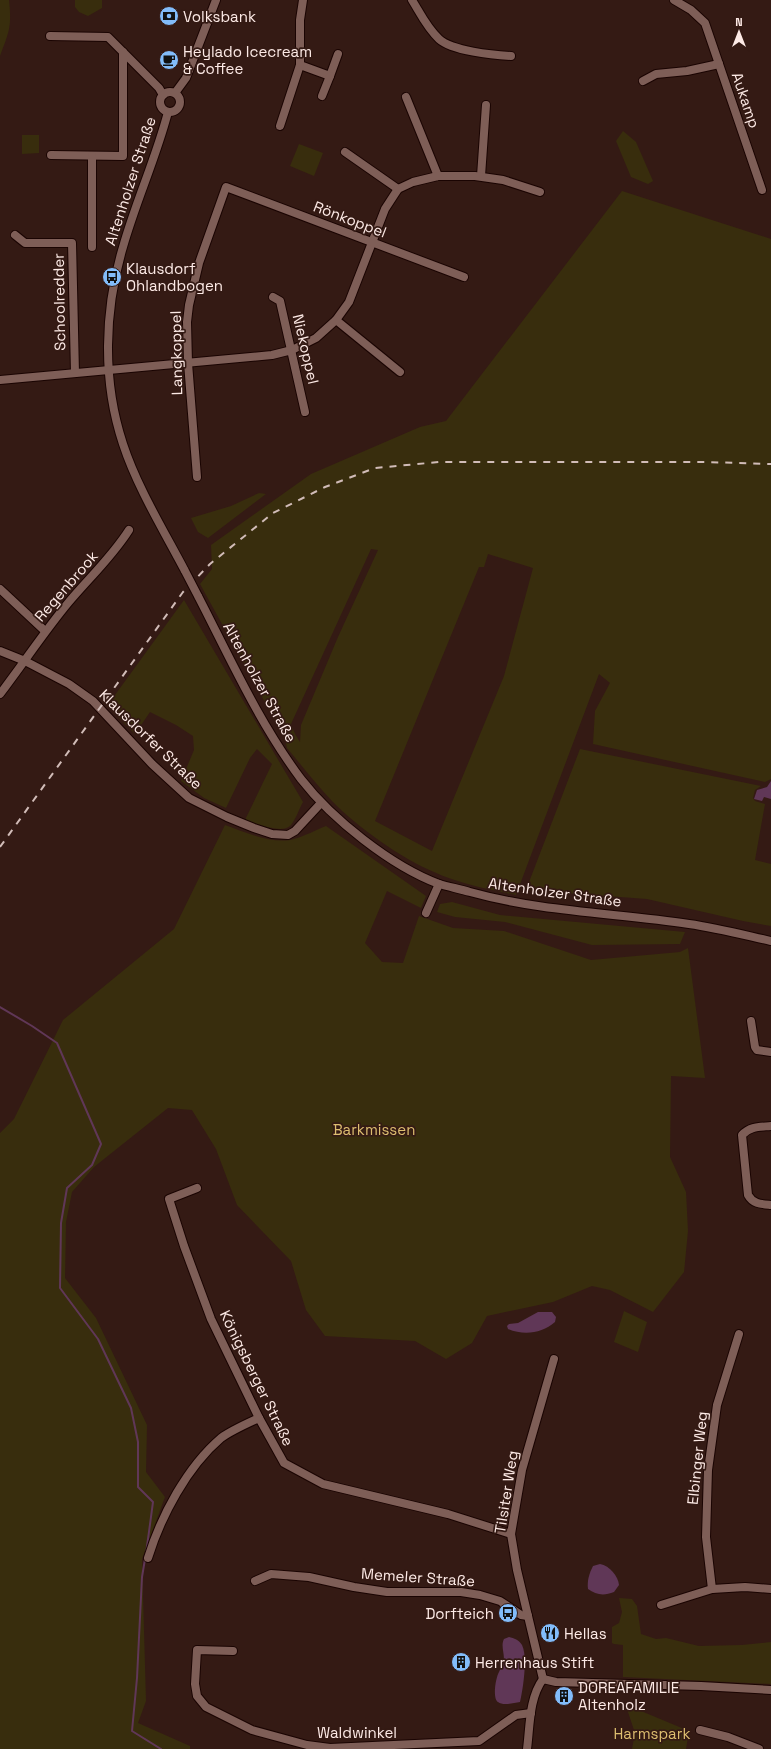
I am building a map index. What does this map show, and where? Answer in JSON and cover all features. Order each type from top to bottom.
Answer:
[{"type":"street","points":[[175,93],[186,78],[216,0]]},
{"type":"street","points":[[280,126],[300,65],[300,20],[303,0]]},
{"type":"street","points":[[412,0],[430,30],[440,40],[455,46],[486,54],[511,56]]},
{"type":"street","name":"Aukamp","points":[[674,0],[691,10],[706,23],[762,190]]},
{"type":"street","points":[[50,36],[108,36],[159,88],[162,95],[160,105],[168,112],[175,111],[180,106],[180,99],[175,93]]},
{"type":"street","points":[[51,156],[123,156],[123,52]]},
{"type":"street","points":[[322,96],[338,54]]},
{"type":"street","name":"Aukamp","points":[[643,81],[656,74],[687,71],[719,64]]},
{"type":"street","points":[[300,65],[330,76]]},
{"type":"street","points":[[162,95],[166,93],[175,93]]},
{"type":"street","points":[[406,97],[438,176]]},
{"type":"street","points":[[481,176],[486,105]]},
{"type":"street","name":"Altenholzer Straße","points":[[168,112],[160,141],[131,220],[115,278],[108,322],[109,370],[115,412],[123,444],[143,492],[186,571],[254,706],[278,746],[302,780],[321,803],[356,833],[410,869],[439,884],[501,901],[691,924],[771,941]]},
{"type":"street","points":[[345,152],[398,189],[413,182],[438,176],[481,176],[503,180],[540,192]]},
{"type":"street","points":[[92,156],[92,247]]},
{"type":"street","name":"Rönkoppel","points":[[226,187],[464,277]]},
{"type":"street","name":"Langkoppel","points":[[197,477],[188,363],[187,322],[189,305],[199,263],[226,187]]},
{"type":"street","name":"Schoolredder","points":[[0,380],[272,355],[292,350],[316,338],[336,320],[349,302],[385,209],[398,189]]},
{"type":"street","name":"Schoolredder","points":[[15,235],[25,243],[72,243],[75,373]]},
{"type":"street","name":"Niekoppel","points":[[273,298],[280,301],[305,412]]},
{"type":"street","points":[[336,320],[400,372]]},
{"type":"street","name":"Regenbrook","points":[[0,694],[25,661],[45,630],[89,577],[117,549],[129,530]]},
{"type":"street","points":[[0,589],[45,630]]},
{"type":"street","name":"Klausdorfer Straße","points":[[0,651],[25,661],[69,684],[93,700],[152,764],[189,798],[221,814],[272,834],[288,835],[295,831],[321,803]]},
{"type":"street","points":[[426,913],[439,884]]},
{"type":"street","points":[[751,1021],[755,1047],[757,1050],[771,1052]]},
{"type":"street","points":[[771,1126],[754,1127],[742,1134],[748,1195],[751,1200],[758,1204],[771,1204]]},
{"type":"street","name":"Königsberger Straße","points":[[198,1188],[169,1199],[185,1250],[211,1319],[259,1418],[284,1462],[323,1484],[448,1514],[511,1534]]},
{"type":"street","name":"Elbinger Weg","points":[[712,1589],[706,1537],[708,1470],[717,1405],[740,1334]]},
{"type":"street","name":"Tilsiter Weg","points":[[543,1679],[517,1570],[511,1534],[522,1470],[554,1359]]},
{"type":"street","points":[[148,1558],[152,1544],[172,1499],[197,1464],[222,1438],[259,1418]]},
{"type":"street","name":"Memeler Straße","points":[[255,1581],[271,1574],[310,1577],[354,1587],[387,1592],[461,1592],[480,1595],[500,1601],[521,1615],[528,1616]]},
{"type":"street","points":[[661,1605],[712,1589],[745,1587],[771,1589]]},
{"type":"street","name":"Waldwinkel","points":[[232,1651],[198,1650],[195,1684],[197,1696],[206,1707],[252,1730],[307,1745],[330,1748],[479,1741],[516,1715],[531,1713]]},
{"type":"street","points":[[528,1749],[531,1713],[536,1688],[543,1679],[556,1682],[701,1686],[771,1690]]},
{"type":"street","points":[[700,1730],[728,1737],[758,1749]]},
{"type":"green space","points":[[0,0],[9,0],[10,23],[8,35],[0,56]]},
{"type":"green space","points":[[75,0],[102,0],[102,8],[88,16],[79,12],[75,7]]},
{"type":"green space","points":[[623,131],[636,142],[653,181],[648,184],[631,177],[616,141]]},
{"type":"green space","points":[[22,135],[39,135],[39,153],[22,154]]},
{"type":"green space","points":[[299,144],[323,153],[314,176],[290,166]]},
{"type":"green space","points":[[622,191],[771,239],[771,779],[765,782],[593,744],[595,711],[610,683],[599,674],[516,895],[464,883],[421,866],[366,831],[326,795],[287,748],[285,739],[200,584],[212,569],[211,545],[311,474],[420,427],[446,421]],"holes":[[[371,549],[378,550],[338,637],[301,725],[300,742],[291,724]],[[488,554],[533,568],[504,676],[432,851],[375,821],[479,567],[484,567]]]},
{"type":"green space","points":[[259,493],[266,494],[208,538],[198,532],[191,518],[231,506]]},
{"type":"green space","points":[[184,600],[303,802],[293,823],[287,828],[276,829],[245,820],[272,764],[257,749],[250,758],[226,808],[204,798],[181,781],[194,750],[193,736],[176,725],[150,712],[135,734],[107,706]]},
{"type":"green space","points":[[580,749],[761,786],[755,790],[753,798],[755,801],[765,804],[755,860],[771,864],[771,926],[647,899],[526,890]]},
{"type":"green space","name":"Barkmissen","points":[[225,825],[259,837],[277,840],[294,839],[326,826],[426,896],[421,908],[387,891],[365,943],[382,962],[403,963],[419,916],[453,928],[504,931],[591,960],[680,952],[688,948],[705,1078],[671,1076],[670,1157],[686,1192],[688,1231],[684,1272],[653,1312],[610,1290],[592,1286],[553,1302],[487,1316],[472,1343],[446,1359],[415,1341],[325,1336],[306,1310],[291,1261],[237,1205],[216,1149],[192,1110],[168,1108],[94,1167],[72,1192],[66,1222],[65,1278],[96,1318],[147,1425],[146,1472],[165,1497],[142,1559],[146,1701],[138,1723],[190,1746],[190,1749],[0,1749],[0,1133],[14,1119],[63,1020],[174,929]]},
{"type":"green space","points":[[452,902],[500,915],[685,932],[680,944],[592,945],[505,922],[455,917],[437,912],[440,904]]},
{"type":"green space","points":[[624,1311],[647,1322],[638,1352],[614,1342]]},
{"type":"green space","points":[[619,1598],[632,1599],[637,1606],[641,1634],[656,1639],[666,1638],[699,1646],[742,1645],[771,1642],[771,1684],[623,1677],[623,1645],[612,1643],[612,1627],[619,1623],[622,1612]]},
{"type":"green space","name":"Harmspark","points":[[627,1709],[641,1711],[689,1731],[686,1749],[632,1749],[635,1733]]},
{"type":"shaded area","points":[[771,781],[771,799],[764,797],[762,801],[754,799],[757,790],[767,787]]},
{"type":"shaded area","points":[[538,1312],[552,1312],[556,1317],[555,1322],[545,1329],[527,1333],[508,1329],[507,1326],[509,1324],[518,1323]]},
{"type":"shaded area","points":[[600,1564],[610,1569],[617,1578],[619,1585],[614,1592],[600,1594],[594,1593],[588,1589],[590,1572],[593,1566]]},
{"type":"shaded area","points":[[509,1637],[522,1645],[525,1657],[524,1673],[520,1702],[503,1704],[496,1700],[495,1687],[504,1660],[503,1642],[504,1639]]},
{"type":"waterway","points":[[0,1007],[57,1043],[101,1144],[92,1165],[67,1188],[61,1223],[60,1288],[98,1339],[131,1408],[138,1442],[138,1487],[153,1502],[146,1554]]},
{"type":"waterway","points":[[145,1559],[142,1577],[137,1678],[132,1731],[161,1749]]},
{"type":"railway","points":[[0,847],[183,592],[210,564],[273,513],[325,487],[375,468],[439,462],[706,462],[771,464]]},
{"type":"place","name":"Volksbank","points":[[169,16]]},
{"type":"place","name":"Heylado Icecream & Coffee","points":[[169,60]]},
{"type":"place","name":"Klausdorf Ohlandbogen","points":[[112,277]]},
{"type":"place","name":"Dorfteich","points":[[508,1613]]},
{"type":"place","name":"Hellas","points":[[550,1633]]},
{"type":"place","name":"Herrenhaus Stift","points":[[461,1662]]},
{"type":"place","name":"DOREAFAMILIE Altenholz","points":[[564,1696]]}]
